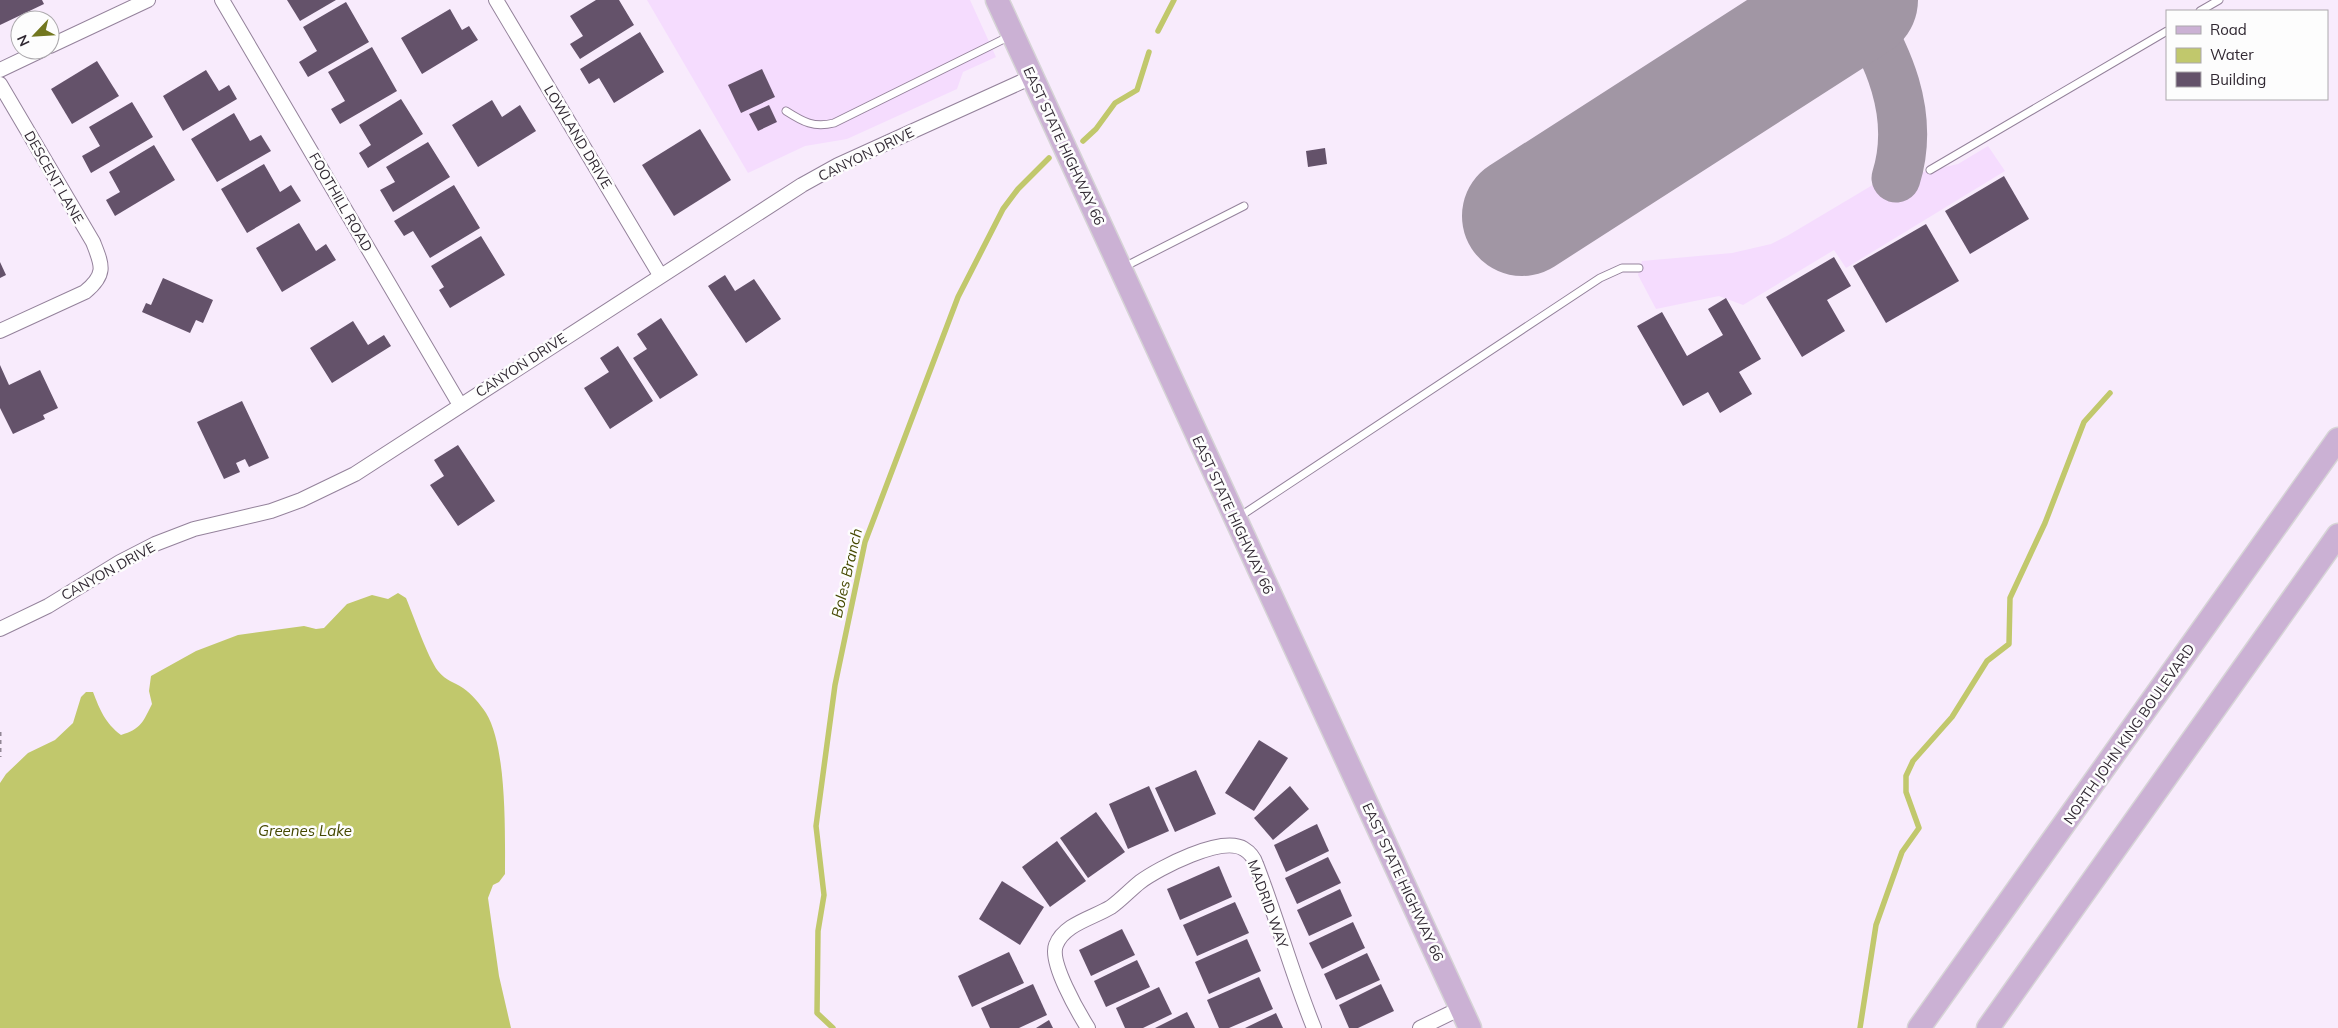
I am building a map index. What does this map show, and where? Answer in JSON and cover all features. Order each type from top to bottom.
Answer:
[{"type":"main road","name":"EAST STATE HIGHWAY 66","points":[[997,0],[1466,1018]]},
{"type":"main road","name":"NORTH JOHN KING BOULEVARD","points":[[1919,1028],[2338,439]]},
{"type":"main road","points":[[1988,1028],[2338,535]]},
{"type":"street","points":[[60,41],[148,0]]},
{"type":"street","name":"FOOTHILL ROAD","points":[[222,0],[460,404]]},
{"type":"street","name":"LOWLAND DRIVE","points":[[496,0],[660,275]]},
{"type":"street","points":[[0,70],[21,60]]},
{"type":"street","name":"CANYON DRIVE","points":[[0,629],[48,606],[120,562],[155,544],[194,529],[271,511],[328,487],[380,459],[460,404],[767,206],[838,165],[1032,77]]},
{"type":"street","name":"DESCENT LANE","points":[[0,84],[92,242],[100,260],[101,272],[96,282],[85,292],[0,331]]},
{"type":"street","name":"MADRID WAY","points":[[1088,1028],[1058,968],[1055,946],[1061,936],[1070,928],[1111,906],[1140,882],[1168,865],[1219,845],[1233,845],[1244,848],[1255,862],[1286,956],[1314,1028]]},
{"type":"street","points":[[1420,1028],[1466,1018]]},
{"type":"lane","points":[[2202,10],[2220,0]]},
{"type":"lane","points":[[1930,170],[2166,32]]},
{"type":"lane","points":[[786,111],[808,125],[822,126],[834,123],[1013,35]]},
{"type":"lane","points":[[1120,269],[1244,206]]},
{"type":"lane","points":[[1235,520],[1600,278],[1622,268],[1639,268]]},
{"type":"path","points":[[0,732],[0,757]]},
{"type":"shaded area","points":[[647,0],[970,0],[996,57],[963,72],[957,89],[847,139],[805,146],[748,173]]},
{"type":"shaded area","points":[[1988,146],[2005,171],[1846,268],[1834,250],[1743,305],[1719,296],[1656,309],[1638,275],[1642,261],[1732,253],[1771,244],[1876,183],[1958,164]]},
{"type":"water","name":"Greenes Lake","points":[[398,593],[406,598],[425,646],[438,671],[441,675],[473,696],[486,713],[493,728],[498,747],[503,791],[505,874],[499,882],[493,885],[488,898],[499,976],[511,1028],[0,1028],[0,783],[6,774],[28,753],[55,740],[73,723],[81,697],[86,692],[93,692],[107,721],[115,730],[121,735],[128,733],[141,724],[152,704],[149,691],[151,676],[196,651],[238,635],[304,626],[316,629],[324,628],[347,604],[372,595],[388,599]]},
{"type":"building","points":[[0,0],[42,0],[44,4],[31,10],[10,10],[10,20],[0,25]]},
{"type":"building","points":[[287,0],[336,0],[300,21]]},
{"type":"building","points":[[596,0],[619,0],[634,25],[580,59],[570,44],[583,36],[570,16]]},
{"type":"building","points":[[346,2],[369,42],[308,77],[299,62],[317,51],[303,27]]},
{"type":"building","points":[[450,9],[462,30],[469,26],[478,40],[422,74],[401,38]]},
{"type":"building","points":[[640,32],[664,72],[614,103],[599,78],[589,84],[580,69]]},
{"type":"building","points":[[372,47],[397,91],[340,124],[331,109],[345,101],[328,72]]},
{"type":"building","points":[[97,61],[119,96],[72,124],[51,89]]},
{"type":"building","points":[[762,69],[775,97],[741,113],[728,85]]},
{"type":"building","points":[[206,70],[219,91],[229,85],[237,99],[183,131],[163,96]]},
{"type":"building","points":[[401,99],[423,134],[368,168],[359,153],[371,145],[359,125]]},
{"type":"building","points":[[492,100],[502,117],[520,105],[536,131],[478,167],[452,125]]},
{"type":"building","points":[[132,102],[153,137],[91,173],[82,156],[100,146],[89,127]]},
{"type":"building","points":[[769,105],[777,122],[758,131],[749,114]]},
{"type":"building","points":[[234,113],[250,141],[261,135],[271,151],[217,182],[191,139]]},
{"type":"building","points":[[700,129],[731,180],[674,216],[642,165]]},
{"type":"building","points":[[428,142],[450,177],[393,212],[380,190],[395,182],[386,167]]},
{"type":"building","points":[[154,145],[175,180],[115,216],[106,200],[120,192],[109,172]]},
{"type":"building","points":[[1325,148],[1327,164],[1308,167],[1306,151]]},
{"type":"building","points":[[264,164],[280,192],[291,185],[301,201],[247,233],[221,189]]},
{"type":"building","points":[[2004,176],[2029,219],[1970,254],[1945,211]]},
{"type":"building","points":[[454,185],[480,228],[430,258],[413,231],[404,236],[394,221]]},
{"type":"building","points":[[299,223],[316,251],[326,244],[336,260],[282,292],[256,248]]},
{"type":"building","points":[[1926,224],[1959,281],[1886,323],[1853,266]]},
{"type":"building","points":[[481,236],[505,275],[450,308],[439,290],[444,287],[431,266]]},
{"type":"building","points":[[1834,257],[1851,286],[1827,300],[1845,331],[1802,357],[1766,297]]},
{"type":"building","points":[[0,262],[6,275],[0,278]]},
{"type":"building","points":[[725,275],[735,291],[754,279],[781,319],[746,343],[708,286]]},
{"type":"building","points":[[163,278],[213,300],[203,323],[196,320],[190,333],[142,312],[146,303],[151,305]]},
{"type":"building","points":[[1726,298],[1761,359],[1739,372],[1752,394],[1720,413],[1708,392],[1683,406],[1637,326],[1662,312],[1687,356],[1723,335],[1708,309]]},
{"type":"building","points":[[661,318],[698,375],[660,399],[633,358],[647,349],[637,334]]},
{"type":"building","points":[[353,321],[368,345],[384,335],[391,346],[332,383],[310,348]]},
{"type":"building","points":[[618,346],[653,401],[610,429],[584,388],[609,372],[600,358]]},
{"type":"building","points":[[0,365],[9,385],[40,370],[58,408],[43,415],[45,419],[13,434],[0,408]]},
{"type":"building","points":[[242,401],[269,458],[249,467],[245,459],[236,463],[240,472],[224,479],[197,422]]},
{"type":"building","points":[[458,445],[495,501],[458,526],[430,485],[444,476],[434,460]]},
{"type":"building","points":[[1259,740],[1288,758],[1254,811],[1225,793]]},
{"type":"building","points":[[1196,770],[1216,814],[1175,832],[1155,788]]},
{"type":"building","points":[[1149,786],[1169,831],[1128,849],[1109,804]]},
{"type":"building","points":[[1290,786],[1309,809],[1273,840],[1254,818]]},
{"type":"building","points":[[1096,812],[1125,852],[1088,878],[1060,838]]},
{"type":"building","points":[[1317,824],[1329,851],[1286,872],[1274,845]]},
{"type":"building","points":[[1057,841],[1086,881],[1050,907],[1022,867]]},
{"type":"building","points":[[1328,857],[1341,883],[1297,904],[1285,878]]},
{"type":"building","points":[[1219,866],[1232,897],[1180,920],[1167,889]]},
{"type":"building","points":[[1002,881],[1044,907],[1020,945],[979,919]]},
{"type":"building","points":[[1340,889],[1352,916],[1309,936],[1297,910]]},
{"type":"building","points":[[1235,902],[1249,933],[1197,956],[1183,925]]},
{"type":"building","points":[[1353,922],[1365,948],[1322,969],[1309,943]]},
{"type":"building","points":[[1122,929],[1135,955],[1091,976],[1079,950]]},
{"type":"building","points":[[1247,939],[1261,971],[1209,994],[1195,962]]},
{"type":"building","points":[[1009,952],[1024,983],[972,1007],[958,976]]},
{"type":"building","points":[[1367,953],[1380,980],[1336,1000],[1324,974]]},
{"type":"building","points":[[1137,960],[1150,987],[1106,1007],[1094,981]]},
{"type":"building","points":[[1259,977],[1273,1009],[1229,1028],[1219,1028],[1207,1000]]},
{"type":"building","points":[[1033,984],[1047,1015],[1019,1028],[990,1028],[981,1008]]},
{"type":"building","points":[[1381,984],[1394,1011],[1358,1028],[1349,1028],[1339,1005]]},
{"type":"building","points":[[1159,987],[1172,1014],[1143,1028],[1125,1028],[1116,1008]]},
{"type":"building","points":[[1187,1012],[1195,1028],[1155,1028]]},
{"type":"building","points":[[1276,1013],[1283,1028],[1245,1028]]},
{"type":"building","points":[[1049,1020],[1053,1028],[1036,1028]]},
{"type":"waterway","name":"Boles Branch","points":[[1158,31],[1174,0]]},
{"type":"waterway","name":"Boles Branch","points":[[1083,141],[1096,129],[1115,103],[1137,90],[1149,52]]},
{"type":"waterway","name":"Boles Branch","points":[[833,1028],[817,1013],[818,931],[824,895],[816,826],[835,685],[865,542],[958,297],[1003,209],[1018,189],[1049,158]]},
{"type":"waterway","points":[[1860,1028],[1876,925],[1902,852],[1919,828],[1906,792],[1906,776],[1913,761],[1952,717],[1987,661],[2009,644],[2010,598],[2045,523],[2084,422],[2110,393]]},
{"type":"taxiway","points":[[1854,0],[1878,42],[1888,63],[1895,85],[1903,131],[1896,178]]},
{"type":"runway","points":[[1522,216],[1858,0]]}]
